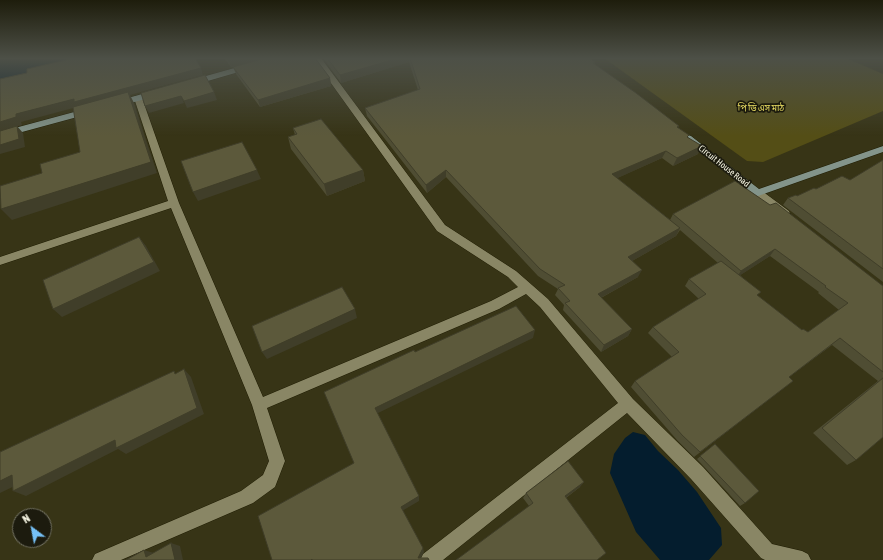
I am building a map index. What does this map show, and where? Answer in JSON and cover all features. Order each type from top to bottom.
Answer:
[{"type":"street","points":[[182,86],[188,84]]},
{"type":"street","points":[[336,84],[440,228],[512,274],[544,303],[628,404],[697,473],[767,552],[802,560]]},
{"type":"street","points":[[0,135],[167,90]]},
{"type":"street","points":[[101,560],[248,497],[269,480],[277,460],[259,405],[174,203],[138,98]]},
{"type":"street","name":"Circuit House Road","points":[[678,130],[758,193],[883,149]]},
{"type":"street","points":[[758,193],[795,222]]},
{"type":"street","points":[[0,261],[174,203]]},
{"type":"street","points":[[259,405],[495,305],[528,288]]},
{"type":"street","points":[[429,560],[628,404]]},
{"type":"green space","name":"পি ডি এস মাঠ","points":[[640,84],[883,84],[883,111],[763,162],[747,161]]},
{"type":"water","points":[[633,432],[645,435],[658,451],[678,470],[697,492],[721,528],[722,545],[709,560],[660,560],[636,532],[610,473],[614,454],[625,438]]},
{"type":"building","points":[[0,84],[141,84],[74,102],[74,99],[16,114],[16,117],[0,122]]},
{"type":"building","points":[[173,84],[210,84],[214,92],[184,101],[181,96],[145,106],[141,93]]},
{"type":"building","points":[[246,84],[310,84],[258,100]]},
{"type":"building","points":[[418,84],[623,84],[679,126],[677,127],[689,135],[687,137],[702,146],[677,158],[666,151],[612,174],[680,228],[628,257],[642,270],[598,294],[632,329],[604,345],[565,303],[570,301],[558,288],[565,285],[540,269],[446,170],[426,185],[365,108],[420,89]]},
{"type":"building","points":[[128,92],[151,162],[1,209],[0,186],[42,173],[40,164],[80,152],[73,107]]},
{"type":"building","points":[[321,119],[363,170],[324,184],[288,137],[297,134],[293,128]]},
{"type":"building","points":[[17,126],[19,139],[0,145],[0,131]]},
{"type":"building","points":[[242,142],[257,170],[193,192],[181,161]]},
{"type":"building","points":[[883,160],[883,269],[788,198],[797,196],[814,188],[816,189],[842,176],[850,180]]},
{"type":"building","points":[[735,181],[770,205],[776,203],[883,286],[883,372],[840,338],[789,377],[793,381],[700,452],[682,435],[635,381],[679,352],[653,327],[706,294],[689,279],[721,261],[761,292],[757,295],[802,330],[803,329],[808,332],[848,303],[775,249],[741,271],[673,214]]},
{"type":"building","points":[[139,237],[154,262],[53,309],[43,280]]},
{"type":"building","points":[[342,287],[355,309],[262,352],[252,326]]},
{"type":"building","points":[[516,306],[535,330],[375,408],[419,496],[401,507],[423,548],[418,558],[428,558],[429,560],[272,560],[258,516],[354,463],[324,392],[414,350],[415,352]]},
{"type":"building","points":[[184,369],[197,408],[116,448],[115,440],[13,491],[12,475],[0,481],[0,452],[174,371],[175,374]]},
{"type":"building","points":[[883,378],[883,437],[856,460],[822,428]]},
{"type":"building","points":[[715,444],[759,491],[745,503],[700,456]]},
{"type":"building","points":[[568,461],[584,482],[565,496],[606,553],[597,560],[456,560],[533,503],[526,493]]},
{"type":"building","points":[[171,543],[175,560],[126,560],[144,550],[146,557]]}]
